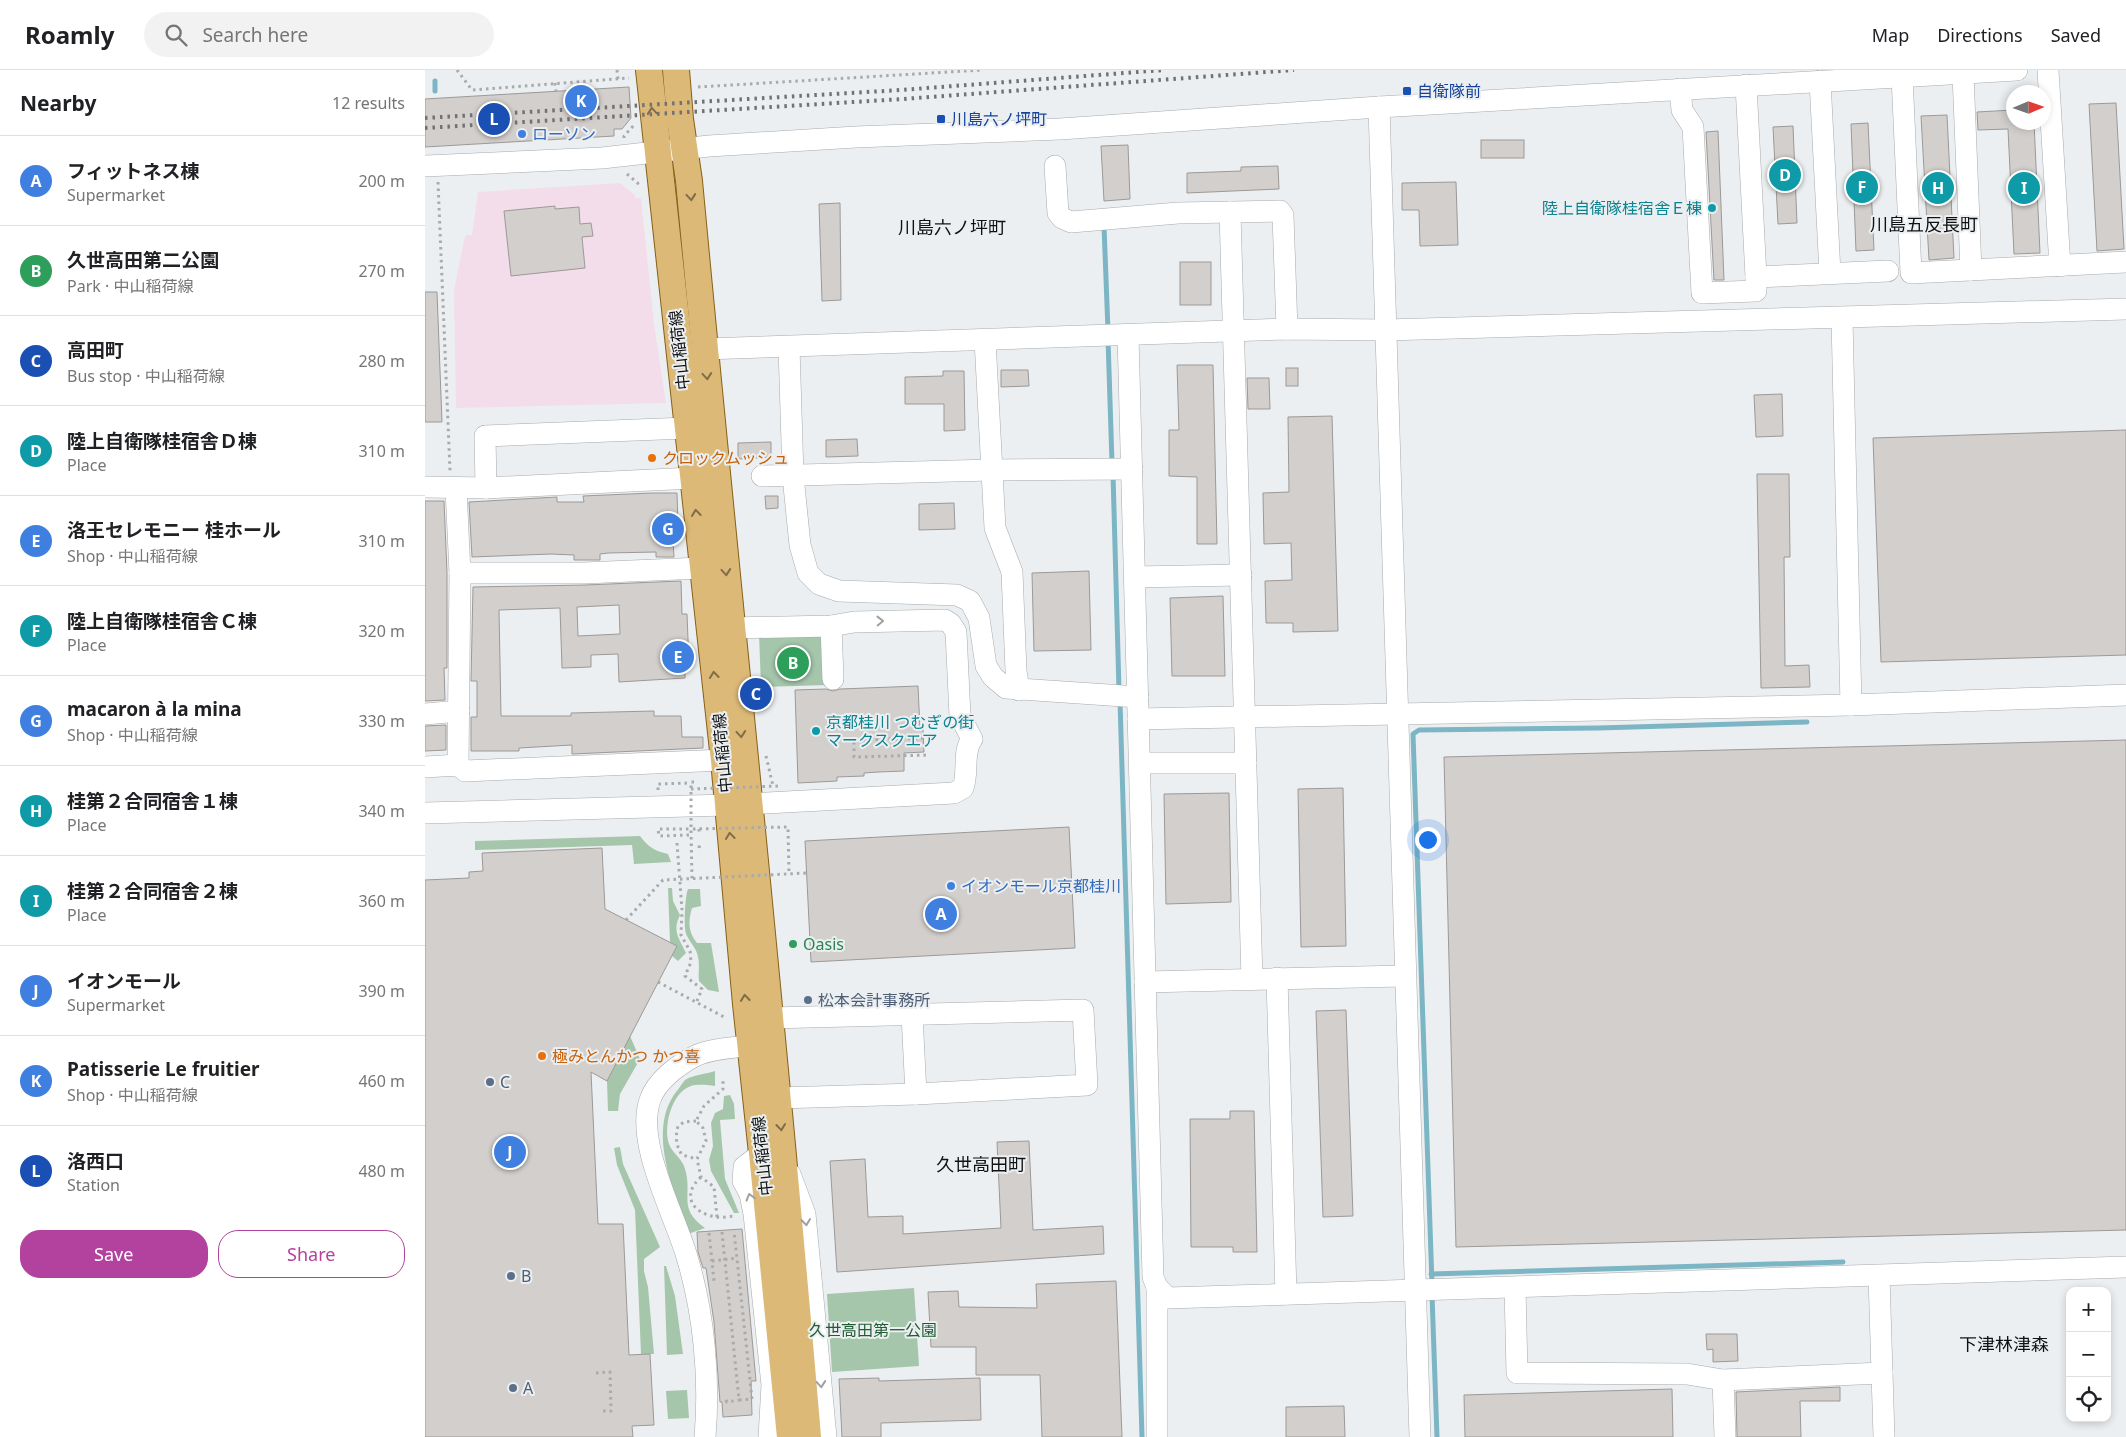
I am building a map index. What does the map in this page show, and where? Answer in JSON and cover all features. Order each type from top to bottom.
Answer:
[{"type":"main road","name":"中山稲荷線","points":[[642,74],[657,152],[724,760],[737,804],[770,1018],[761,1045],[778,1098],[773,1156],[790,1437]]},
{"type":"main road","name":"中山稲荷線","points":[[682,79],[684,148],[689,181],[731,628],[737,804],[773,1156],[808,1437]]},
{"type":"street","points":[[432,174],[602,158],[684,148],[846,138],[1061,129],[1379,107],[2017,70]]},
{"type":"street","points":[[2048,70],[2060,266]]},
{"type":"street","points":[[1963,74],[1971,270]]},
{"type":"street","points":[[1902,76],[1911,273],[2126,262]]},
{"type":"street","points":[[1820,81],[1830,273]]},
{"type":"street","points":[[1681,89],[1681,110],[1693,127],[1702,293],[1756,290],[1745,85]]},
{"type":"street","points":[[1379,107],[1404,976],[1420,1437]]},
{"type":"street","points":[[1055,166],[1058,212],[1062,218],[1071,222],[1178,213],[1280,211],[1283,215],[1287,329]]},
{"type":"street","points":[[1231,212],[1251,979]]},
{"type":"street","points":[[1756,277],[1888,271]]},
{"type":"street","points":[[705,349],[1287,329],[1386,330],[2126,310]]},
{"type":"street","points":[[1842,319],[1851,705]]},
{"type":"street","points":[[1128,335],[1153,1277],[1157,1287],[1167,1298],[2126,1267]]},
{"type":"street","points":[[985,340],[995,528],[1012,572],[1016,672],[1019,690]]},
{"type":"street","points":[[789,346],[793,476],[800,545],[808,573],[819,584],[839,592],[957,594],[970,601],[979,618],[986,666],[993,677],[1005,688],[1138,697]]},
{"type":"street","points":[[486,488],[485,436],[687,428]]},
{"type":"street","points":[[762,476],[992,470],[1132,469]]},
{"type":"street","points":[[425,487],[486,488],[693,478]]},
{"type":"street","points":[[453,488],[460,574],[458,765]]},
{"type":"street","points":[[460,574],[702,568]]},
{"type":"street","points":[[1135,577],[1241,574]]},
{"type":"street","points":[[425,813],[856,799],[953,793],[963,788],[967,778],[966,746],[972,739],[960,716],[956,632],[951,624],[945,620],[927,620],[854,622],[831,626],[731,628]]},
{"type":"street","points":[[831,626],[833,679]]},
{"type":"street","points":[[1138,719],[1851,705],[2126,695]]},
{"type":"street","points":[[425,714],[459,711]]},
{"type":"street","points":[[425,767],[458,765],[465,771],[724,760]]},
{"type":"street","points":[[1140,764],[1246,763]]},
{"type":"street","points":[[1145,982],[1404,976]]},
{"type":"street","points":[[1277,978],[1286,1294]]},
{"type":"street","points":[[770,1018],[1083,1010],[1087,1085],[916,1094],[778,1098]]},
{"type":"street","points":[[912,1014],[916,1094]]},
{"type":"street","points":[[705,1437],[708,1400],[702,1332],[692,1276],[687,1255],[657,1177],[647,1118],[650,1100],[659,1084],[671,1073],[696,1056],[720,1050],[761,1045]]},
{"type":"street","points":[[769,1437],[772,1385],[754,1214],[742,1175],[744,1167],[773,1156],[805,1214],[826,1437]]},
{"type":"street","points":[[1879,1276],[1885,1437]]},
{"type":"street","points":[[1157,1287],[1157,1437]]},
{"type":"street","points":[[1515,1288],[1517,1373],[1687,1374],[1723,1380],[1882,1373]]},
{"type":"street","points":[[1723,1380],[1725,1437]]},
{"type":"street","points":[[708,1400],[720,1437]]},
{"type":"path","points":[[457,70],[472,90],[618,79],[642,74]]},
{"type":"path","points":[[617,70],[618,79]]},
{"type":"path","points":[[682,79],[982,70]]},
{"type":"path","points":[[555,84],[556,92]]},
{"type":"path","points":[[432,174],[453,488]]},
{"type":"path","points":[[930,738],[853,740],[854,757],[930,755]]},
{"type":"path","points":[[766,756],[773,786]]},
{"type":"path","points":[[691,789],[780,786],[774,781],[767,781]]},
{"type":"path","points":[[658,784],[692,782],[692,879]]},
{"type":"path","points":[[689,835],[659,836],[658,829],[788,827],[789,874]]},
{"type":"path","points":[[699,829],[699,834]]},
{"type":"path","points":[[699,848],[700,842]]},
{"type":"path","points":[[677,843],[682,910],[681,935],[690,951],[691,962],[685,976],[702,989],[697,1001]]},
{"type":"path","points":[[626,920],[663,880],[807,872]]},
{"type":"path","points":[[658,982],[726,1018]]},
{"type":"path","points":[[696,1121],[704,1106],[723,1089],[723,1079]]},
{"type":"path","points":[[696,1121],[703,1128],[706,1141],[697,1159],[701,1177],[714,1187],[717,1217],[704,1214],[691,1201],[690,1191],[694,1183],[701,1177]]},
{"type":"path","points":[[696,1121],[685,1122],[678,1126],[675,1137],[681,1156],[697,1159]]},
{"type":"path","points":[[722,1232],[739,1400],[752,1400],[734,1231]]},
{"type":"path","points":[[712,1261],[737,1258]]},
{"type":"path","points":[[596,1373],[610,1372],[611,1411],[602,1411]]},
{"type":"shaded area","points":[[620,183],[635,195],[635,198],[641,198],[654,324],[666,403],[456,408],[454,290],[464,240],[466,235],[472,235],[478,192]]},
{"type":"green space","points":[[816,632],[825,640],[827,685],[761,687],[759,634]]},
{"type":"green space","points":[[640,836],[652,848],[668,854],[671,862],[634,864],[632,845],[475,850],[475,841]]},
{"type":"green space","points":[[668,888],[672,888],[673,901],[680,915],[677,930],[686,953],[678,961],[672,956],[677,946],[670,942]]},
{"type":"green space","points":[[688,889],[700,889],[701,906],[692,908],[689,922],[690,931],[697,943],[711,943],[719,992],[708,990],[699,981],[697,954],[687,936],[685,927],[685,905]]},
{"type":"green space","points":[[630,1036],[640,1059],[620,1094],[618,1111],[608,1111],[607,1081]]},
{"type":"green space","points":[[715,1071],[715,1086],[697,1085],[684,1089],[674,1102],[668,1119],[667,1137],[669,1144],[685,1169],[688,1186],[688,1207],[696,1221],[705,1228],[688,1234],[666,1162],[663,1125],[667,1108],[685,1080]]},
{"type":"green space","points":[[730,1095],[734,1104],[735,1119],[720,1120],[725,1179],[739,1213],[734,1213],[711,1171],[709,1160],[713,1146],[711,1123],[715,1113],[723,1109],[724,1096]]},
{"type":"green space","points":[[620,1147],[623,1164],[660,1247],[644,1259],[654,1354],[641,1354],[635,1210],[617,1165],[614,1148]]},
{"type":"green space","points":[[664,1266],[666,1266],[675,1296],[683,1354],[667,1355]]},
{"type":"green space","name":"久世高田第一公園","points":[[914,1288],[919,1366],[832,1372],[827,1294]]},
{"type":"green space","points":[[687,1390],[689,1418],[668,1419],[666,1391]]},
{"type":"building","points":[[629,87],[631,118],[622,129],[614,129],[614,136],[425,147],[425,99]]},
{"type":"building","points":[[2116,103],[2124,249],[2097,251],[2089,104]]},
{"type":"building","points":[[2006,110],[2006,129],[1978,130],[1977,112]]},
{"type":"building","points":[[1947,115],[1954,258],[1929,260],[1921,116]]},
{"type":"building","points":[[1868,123],[1874,250],[1856,251],[1851,124]]},
{"type":"building","points":[[1793,126],[1797,223],[1778,224],[1773,127]]},
{"type":"building","points":[[2008,130],[2034,130],[2040,253],[2014,254]]},
{"type":"building","points":[[1718,131],[1724,280],[1714,280],[1706,132]]},
{"type":"building","points":[[1481,140],[1524,140],[1524,158],[1481,158]]},
{"type":"building","points":[[1128,145],[1130,199],[1104,201],[1101,146]]},
{"type":"building","points":[[1278,166],[1279,189],[1187,193],[1187,173],[1241,171],[1241,167]]},
{"type":"building","points":[[1456,182],[1458,245],[1420,246],[1419,210],[1402,210],[1402,183]]},
{"type":"building","points":[[840,203],[841,300],[822,301],[819,204]]},
{"type":"building","points":[[555,206],[555,209],[579,207],[580,224],[591,223],[593,236],[582,237],[585,268],[511,276],[504,211]]},
{"type":"building","points":[[1180,262],[1211,262],[1211,305],[1180,305]]},
{"type":"building","points":[[425,292],[437,292],[442,422],[425,422]]},
{"type":"building","points":[[1177,365],[1213,365],[1217,544],[1197,544],[1197,477],[1169,476],[1169,430],[1179,430]]},
{"type":"building","points":[[1286,368],[1298,368],[1298,386],[1286,386]]},
{"type":"building","points":[[1001,370],[1028,370],[1029,386],[1001,387]]},
{"type":"building","points":[[943,371],[964,371],[965,430],[944,431],[944,404],[905,404],[905,377],[943,376]]},
{"type":"building","points":[[1247,378],[1269,378],[1270,409],[1248,409]]},
{"type":"building","points":[[1782,394],[1783,436],[1756,437],[1754,395]]},
{"type":"building","points":[[1332,416],[1338,631],[1293,632],[1293,623],[1266,623],[1265,581],[1292,580],[1291,543],[1264,544],[1263,493],[1289,492],[1288,417]]},
{"type":"building","points":[[2126,430],[2126,655],[1881,662],[1873,438]]},
{"type":"building","points":[[857,439],[858,456],[826,457],[826,440]]},
{"type":"building","points":[[771,442],[771,457],[738,459],[738,443]]},
{"type":"building","points":[[1757,474],[1789,474],[1790,557],[1784,557],[1785,666],[1809,665],[1810,687],[1761,688]]},
{"type":"building","points":[[677,493],[678,526],[672,526],[674,557],[656,557],[656,552],[600,554],[600,560],[574,560],[574,555],[551,554],[472,557],[469,502],[557,497],[557,502],[584,502],[583,496]]},
{"type":"building","points":[[765,496],[778,496],[778,508],[766,509]]},
{"type":"building","points":[[425,501],[444,501],[447,573],[447,668],[444,668],[445,700],[425,701]]},
{"type":"building","points":[[954,503],[955,529],[919,530],[919,504]]},
{"type":"building","points":[[1089,571],[1091,650],[1034,651],[1032,573]]},
{"type":"building","points":[[681,581],[682,614],[687,614],[689,664],[685,664],[685,678],[619,682],[618,654],[591,655],[591,667],[562,668],[560,608],[499,610],[501,716],[571,716],[571,713],[654,711],[654,716],[681,716],[682,737],[703,737],[703,748],[572,754],[572,745],[519,748],[519,751],[471,751],[471,717],[477,717],[477,681],[471,681],[473,587]],"holes":[[[619,605],[620,634],[578,636],[577,607]]]},
{"type":"building","points":[[1223,596],[1225,676],[1172,676],[1170,598]]},
{"type":"building","name":"京都桂川 つむぎの街 マークスクエア","points":[[918,686],[920,729],[923,729],[924,752],[904,753],[904,771],[864,773],[864,776],[837,777],[837,781],[798,783],[795,690],[826,689],[833,691],[840,689]]},
{"type":"building","points":[[446,725],[446,750],[425,751],[425,726]]},
{"type":"building","points":[[2126,740],[2126,1230],[1456,1247],[1444,757]]},
{"type":"building","points":[[1343,788],[1346,946],[1301,947],[1298,789]]},
{"type":"building","points":[[1229,793],[1231,902],[1166,904],[1164,794]]},
{"type":"building","points":[[1069,827],[1075,948],[811,962],[805,841]]},
{"type":"building","points":[[602,848],[605,909],[677,946],[607,1081],[591,1072],[598,1224],[623,1224],[629,1355],[650,1354],[654,1425],[632,1426],[633,1437],[425,1437],[425,880],[469,878],[469,872],[483,871],[482,853]]},
{"type":"building","points":[[1346,1010],[1353,1216],[1323,1217],[1316,1011]]},
{"type":"building","points":[[1230,1111],[1254,1111],[1257,1252],[1233,1252],[1233,1247],[1191,1247],[1190,1119],[1230,1119]]},
{"type":"building","points":[[1029,1141],[1033,1230],[1103,1226],[1104,1254],[837,1272],[830,1161],[865,1159],[868,1217],[903,1216],[903,1234],[1001,1228],[997,1142]]},
{"type":"building","points":[[742,1229],[756,1381],[751,1381],[752,1415],[723,1417],[722,1402],[720,1402],[714,1322],[706,1268],[703,1268],[698,1252],[697,1232]]},
{"type":"building","points":[[1116,1281],[1122,1437],[1042,1437],[1040,1375],[976,1375],[976,1347],[931,1347],[928,1292],[958,1291],[959,1307],[1037,1308],[1036,1284]]},
{"type":"building","points":[[1706,1334],[1737,1334],[1738,1361],[1713,1362],[1713,1349],[1707,1350]]},
{"type":"building","points":[[879,1378],[879,1381],[980,1378],[981,1420],[881,1423],[881,1437],[842,1437],[839,1379]]},
{"type":"building","points":[[1840,1387],[1840,1401],[1800,1401],[1801,1437],[1737,1437],[1736,1392]]},
{"type":"building","points":[[1672,1389],[1673,1437],[1465,1437],[1464,1395]]},
{"type":"building","points":[[1344,1406],[1345,1437],[1286,1437],[1286,1407]]},
{"type":"waterway","points":[[435,81],[435,91]]},
{"type":"waterway","points":[[1104,226],[1108,331]]},
{"type":"waterway","points":[[1108,339],[1112,463]]},
{"type":"waterway","points":[[1113,474],[1119,690]]},
{"type":"waterway","points":[[1120,701],[1142,1437]]},
{"type":"waterway","points":[[1432,1284],[1413,734],[1419,730],[1598,728],[1807,722]]},
{"type":"waterway","points":[[1431,1274],[1843,1262]]},
{"type":"waterway","points":[[1432,1295],[1437,1437]]},
{"type":"railway","points":[[425,118],[901,90],[1164,70]]},
{"type":"railway","points":[[425,128],[903,99],[1294,70]]},
{"type":"place","name":"自衛隊前","points":[[1407,91]]},
{"type":"place","name":"Patisserie Le fruitier","points":[[581,101]]},
{"type":"place","name":"洛西口","points":[[494,119]]},
{"type":"place","name":"川島六ノ坪町","points":[[941,119]]},
{"type":"place","name":"ローソン","points":[[522,134]]},
{"type":"place","name":"陸上自衛隊桂宿舎Ｄ棟","points":[[1785,175]]},
{"type":"place","name":"陸上自衛隊桂宿舎Ｃ棟","points":[[1862,187]]},
{"type":"place","name":"桂第２合同宿舎１棟","points":[[1938,188]]},
{"type":"place","name":"桂第２合同宿舎２棟","points":[[2024,188]]},
{"type":"place","name":"陸上自衛隊桂宿舎Ｅ棟","points":[[1712,208]]},
{"type":"place","name":"クロックムッシュ","points":[[652,458]]},
{"type":"place","name":"macaron à la mina","points":[[668,529]]},
{"type":"place","name":"洛王セレモニー 桂ホール","points":[[678,657]]},
{"type":"place","name":"久世高田第二公園","points":[[793,663]]},
{"type":"place","name":"高田町","points":[[756,694]]},
{"type":"place","name":"京都桂川 つむぎの街 マークスクエア","points":[[816,731]]},
{"type":"place","name":"イオンモール京都桂川","points":[[951,886]]},
{"type":"place","name":"フィットネス棟","points":[[941,914]]},
{"type":"place","name":"Oasis","points":[[793,944]]},
{"type":"place","name":"松本会計事務所","points":[[808,1000]]},
{"type":"place","name":"極みとんかつ かつ喜","points":[[542,1056]]},
{"type":"place","name":"C","points":[[490,1082]]},
{"type":"place","name":"イオンモール","points":[[510,1152]]},
{"type":"place","name":"B","points":[[511,1276]]},
{"type":"place","name":"A","points":[[513,1388]]},
{"type":"district","name":"川島五反長町","points":[[1924,224]]},
{"type":"district","name":"川島六ノ坪町","points":[[952,227]]},
{"type":"district","name":"久世高田町","points":[[981,1164]]},
{"type":"district","name":"下津林津森","points":[[2004,1344]]}]
